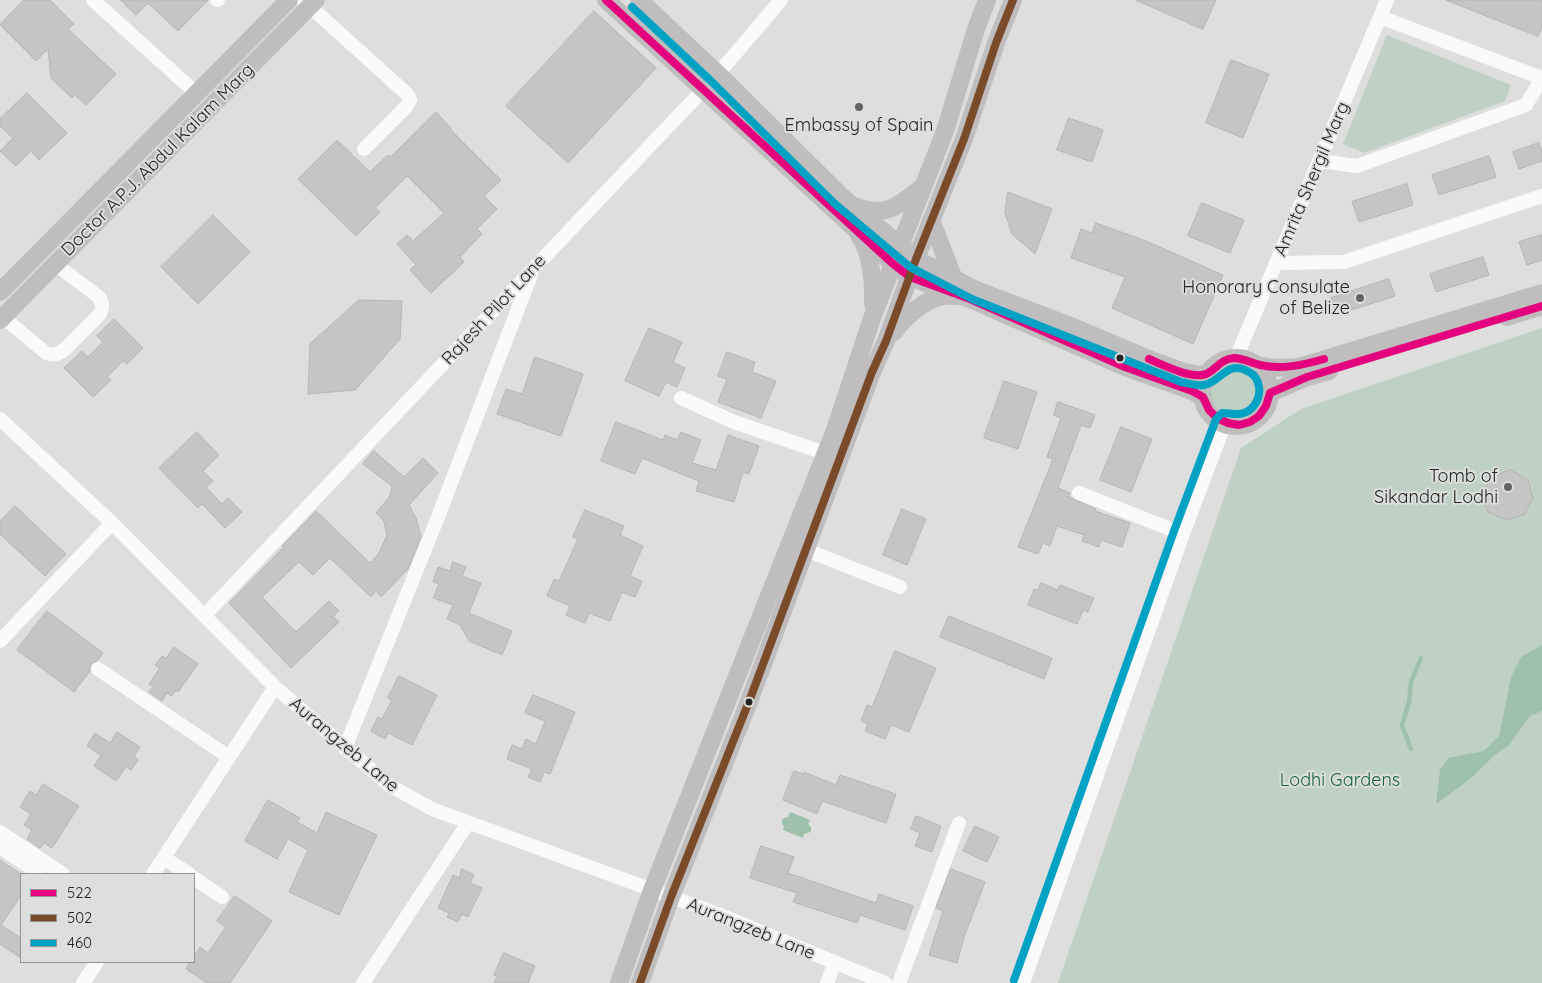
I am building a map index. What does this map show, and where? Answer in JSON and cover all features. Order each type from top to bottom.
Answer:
[{"type":"main road","name":"Doctor A.P.J. Abdul Kalam Marg","points":[[0,292],[289,0]]},
{"type":"main road","points":[[606,0],[852,227],[910,277],[970,299],[1125,367],[1192,391],[1203,397]]},
{"type":"main road","points":[[639,0],[718,74],[842,197],[916,259],[976,290],[1184,372],[1200,375],[1208,373]]},
{"type":"main road","points":[[640,983],[671,897],[750,699],[825,453],[835,430],[892,263],[945,131],[976,29],[987,0]]},
{"type":"main road","points":[[619,983],[652,890],[796,546],[886,341],[931,220],[964,139],[996,43],[1013,0]]},
{"type":"main road","name":"Doctor A.P.J. Abdul Kalam Marg","points":[[1,319],[310,2]]},
{"type":"main road","points":[[842,197],[855,206],[876,212],[900,204],[922,188]]},
{"type":"main road","points":[[931,220],[954,279]]},
{"type":"main road","points":[[852,227],[861,238],[870,269],[873,302],[872,318]]},
{"type":"main road","points":[[1256,365],[1267,377],[1270,393],[1266,408],[1255,419],[1241,425],[1226,423],[1212,416],[1206,407],[1203,397],[1204,382],[1208,373],[1220,362],[1236,358],[1271,368],[1302,366],[1542,293]]},
{"type":"main road","points":[[886,341],[910,314],[933,299],[946,295],[970,299]]},
{"type":"main road","points":[[1270,393],[1307,377],[1542,306]]},
{"type":"street","points":[[93,0],[196,93]]},
{"type":"street","name":"Rajesh Pilot Lane","points":[[204,616],[718,74],[781,0]]},
{"type":"street","name":"Amrita Shergil Marg","points":[[1236,358],[1387,0]]},
{"type":"street","points":[[310,2],[410,100],[406,107],[364,149]]},
{"type":"street","points":[[1320,160],[1357,166],[1526,105],[1542,78],[1380,17]]},
{"type":"street","points":[[1276,263],[1344,262],[1542,196]]},
{"type":"street","points":[[1,319],[51,355],[58,354],[100,314],[103,308],[99,297],[55,264]]},
{"type":"street","points":[[345,748],[438,517],[534,268]]},
{"type":"street","points":[[681,398],[734,422],[825,453]]},
{"type":"street","name":"Aurangzeb Lane","points":[[0,419],[112,523],[275,687],[389,786],[432,809],[718,914],[885,983]]},
{"type":"street","points":[[1023,983],[1183,534],[1226,423]]},
{"type":"street","points":[[1079,493],[1183,534]]},
{"type":"street","points":[[0,641],[112,523]]},
{"type":"street","points":[[796,546],[900,587]]},
{"type":"street","points":[[98,669],[230,757]]},
{"type":"street","points":[[154,873],[275,687]]},
{"type":"street","points":[[364,983],[468,823]]},
{"type":"street","points":[[899,983],[959,823]]},
{"type":"street","points":[[0,832],[62,873]]},
{"type":"street","points":[[0,847],[39,873]]},
{"type":"street","points":[[164,858],[187,873]]},
{"type":"street","points":[[195,879],[222,897]]},
{"type":"street","points":[[369,983],[378,961]]},
{"type":"street","points":[[827,983],[835,962]]},
{"type":"street","points":[[83,983],[96,963]]},
{"type":"green space","points":[[1387,35],[1511,85],[1505,101],[1364,153],[1343,144]]},
{"type":"green space","name":"Lodhi Gardens","points":[[1542,328],[1542,983],[1058,983],[1241,448],[1301,409]]},
{"type":"green space","points":[[1238,366],[1248,368],[1257,374],[1263,383],[1265,393],[1263,403],[1257,412],[1248,418],[1238,420],[1228,418],[1219,412],[1213,403],[1211,393],[1213,383],[1219,374],[1228,368]]},
{"type":"shaded area","points":[[1542,645],[1542,711],[1530,716],[1509,745],[1495,755],[1470,779],[1436,804],[1440,770],[1448,758],[1484,751],[1499,736],[1511,677],[1521,657]]},
{"type":"shaded area","points":[[790,812],[810,820],[808,824],[811,827],[811,831],[804,834],[803,838],[783,830],[782,820],[788,817]]},
{"type":"building","points":[[24,0],[50,0],[74,24],[68,29],[116,74],[86,105],[75,95],[72,98],[51,78],[48,49],[36,61],[0,25]]},
{"type":"building","points":[[121,0],[208,0],[178,31],[148,3],[136,15]]},
{"type":"building","points":[[1136,0],[1216,0],[1203,29]]},
{"type":"building","points":[[1446,0],[1542,0],[1542,27],[1538,36]]},
{"type":"building","points":[[594,11],[656,68],[568,163],[506,106]]},
{"type":"building","points":[[1231,60],[1269,74],[1243,138],[1206,123]]},
{"type":"building","points":[[27,93],[67,133],[39,160],[31,151],[16,166],[0,151],[13,138],[0,126],[0,119]]},
{"type":"building","points":[[436,112],[450,129],[501,180],[484,196],[497,209],[477,229],[482,234],[460,257],[464,262],[431,293],[410,270],[416,265],[397,244],[407,235],[413,241],[444,213],[407,176],[375,208],[380,212],[356,236],[298,179],[337,140],[370,172],[388,155],[390,157]]},
{"type":"building","points":[[1069,118],[1103,130],[1092,162],[1057,150]]},
{"type":"building","points":[[1539,143],[1542,161],[1519,169],[1513,152]]},
{"type":"building","points":[[1489,156],[1496,177],[1439,195],[1432,175]]},
{"type":"building","points":[[1407,184],[1413,205],[1359,222],[1352,202]]},
{"type":"building","points":[[1008,192],[1052,209],[1035,254],[1012,234],[1005,213]]},
{"type":"building","points":[[1202,203],[1244,220],[1230,253],[1188,236]]},
{"type":"building","points":[[213,215],[250,252],[198,304],[161,267]]},
{"type":"building","points":[[1096,223],[1146,241],[1223,275],[1193,344],[1112,308],[1125,277],[1071,258],[1081,229],[1092,233]]},
{"type":"building","points":[[1542,235],[1542,260],[1527,265],[1519,242]]},
{"type":"building","points":[[1483,257],[1489,275],[1436,292],[1430,274]]},
{"type":"building","points":[[1389,279],[1395,296],[1336,315],[1331,298]]},
{"type":"building","points":[[359,300],[402,301],[400,339],[355,390],[308,394],[310,344]]},
{"type":"building","points":[[114,319],[143,348],[127,364],[123,361],[107,377],[111,380],[93,397],[64,368],[82,351],[88,357],[103,342],[97,336]]},
{"type":"building","points":[[649,328],[682,342],[673,362],[685,368],[677,387],[666,382],[659,396],[625,381]]},
{"type":"building","points":[[727,352],[755,362],[752,372],[776,381],[761,418],[718,402],[727,379],[718,376]]},
{"type":"building","points":[[535,357],[583,374],[561,436],[497,414],[506,389],[522,394]]},
{"type":"building","points":[[1004,381],[1037,392],[1018,449],[984,438]]},
{"type":"building","points":[[1058,402],[1095,415],[1090,428],[1081,425],[1058,488],[1070,493],[1069,497],[1096,509],[1095,511],[1130,523],[1122,547],[1101,540],[1099,547],[1082,541],[1084,535],[1057,526],[1050,546],[1043,543],[1038,554],[1018,547],[1053,459],[1047,457],[1061,418],[1054,415]]},
{"type":"building","points":[[616,422],[663,440],[665,435],[677,440],[681,432],[701,440],[692,463],[716,470],[728,435],[759,446],[749,474],[743,472],[734,502],[696,491],[699,481],[642,458],[635,474],[601,461]]},
{"type":"building","points":[[1121,427],[1152,439],[1131,492],[1100,480]]},
{"type":"building","points":[[197,432],[219,455],[203,471],[213,481],[206,487],[222,504],[228,498],[242,512],[225,528],[202,504],[198,508],[159,468]]},
{"type":"building","points":[[374,451],[404,477],[423,458],[438,473],[409,505],[416,518],[421,537],[408,569],[381,597],[376,591],[371,597],[330,558],[313,575],[299,562],[262,597],[296,632],[329,601],[339,611],[333,616],[339,622],[291,668],[229,603],[316,511],[370,563],[379,553],[387,535],[384,521],[376,513],[390,496],[392,486],[363,464]]},
{"type":"building","name":"Tomb of Sikandar Lodhi","points":[[1511,470],[1528,480],[1533,498],[1525,514],[1507,520],[1488,512],[1482,495],[1491,477]]},
{"type":"building","points":[[15,506],[66,554],[45,576],[0,534],[0,522]]},
{"type":"building","points":[[902,509],[926,519],[907,565],[883,555]]},
{"type":"building","points":[[585,510],[624,526],[620,535],[643,546],[630,576],[642,581],[635,597],[622,592],[610,621],[589,613],[585,623],[566,615],[570,606],[547,596],[554,579],[559,581],[578,539],[573,537]]},
{"type":"building","points":[[453,562],[466,567],[462,576],[481,583],[469,613],[512,631],[502,655],[469,641],[460,625],[447,619],[453,605],[433,598],[439,584],[433,582],[438,567],[450,571]]},
{"type":"building","points":[[1041,583],[1058,590],[1060,585],[1094,598],[1088,612],[1083,610],[1077,624],[1028,605],[1034,589],[1038,590]]},
{"type":"building","points":[[47,611],[103,653],[98,660],[91,664],[90,671],[74,692],[17,650]]},
{"type":"building","points":[[949,616],[1052,658],[1044,679],[940,637]]},
{"type":"building","points":[[174,647],[198,664],[178,692],[176,690],[172,696],[167,693],[162,701],[149,692],[153,687],[149,684],[160,668],[155,665],[162,656],[166,658]]},
{"type":"building","points":[[895,651],[936,668],[909,732],[891,725],[885,739],[865,731],[868,724],[861,721],[867,705],[872,707]]},
{"type":"building","points":[[399,676],[437,695],[412,745],[388,733],[385,739],[371,731],[378,717],[382,719],[392,700],[388,698]]},
{"type":"building","points":[[533,695],[575,712],[550,774],[544,772],[540,782],[528,777],[532,769],[507,759],[512,745],[522,749],[526,739],[536,744],[545,721],[525,713]]},
{"type":"building","points":[[117,732],[140,747],[134,756],[138,760],[131,770],[126,767],[116,781],[94,766],[101,755],[87,746],[95,733],[110,743]]},
{"type":"building","points":[[794,771],[804,774],[804,772],[836,785],[840,775],[896,794],[886,823],[822,801],[817,814],[783,800]]},
{"type":"building","points":[[43,784],[79,806],[52,848],[44,843],[40,848],[27,839],[32,830],[24,825],[31,814],[20,807],[30,791],[36,795]]},
{"type":"building","points":[[268,800],[300,818],[297,822],[317,833],[326,812],[377,835],[339,915],[289,892],[308,850],[288,839],[277,859],[245,841]]},
{"type":"building","points":[[916,816],[941,826],[932,852],[915,846],[920,833],[911,829]]},
{"type":"building","points":[[975,826],[999,837],[987,862],[963,851]]},
{"type":"building","points":[[761,846],[794,857],[788,873],[876,903],[879,894],[913,906],[905,930],[860,915],[857,923],[793,902],[797,893],[750,878]]},
{"type":"building","points":[[0,860],[20,873],[20,896],[1,925],[20,937],[20,957],[0,944]]},
{"type":"building","points":[[462,869],[474,875],[470,883],[482,888],[468,917],[462,914],[458,922],[447,917],[449,913],[438,908],[453,875],[459,878]]},
{"type":"building","points":[[951,869],[985,882],[964,937],[957,963],[929,955],[943,911],[936,908]]},
{"type":"building","points":[[235,896],[272,921],[230,983],[207,983],[186,969],[189,963],[195,963],[195,955],[200,947],[208,953],[226,927],[217,921]]},
{"type":"building","points":[[504,953],[535,966],[528,983],[494,983],[497,976],[494,975]]},
{"type":"waterway","points":[[1411,749],[1402,725],[1409,702],[1411,682],[1421,658]]},
{"type":"transit line","name":"522","points":[[606,0],[892,263],[910,277],[970,299],[1125,367],[1192,391],[1203,397],[1209,410],[1217,418],[1228,423],[1239,425],[1250,422],[1259,416],[1266,406],[1270,393],[1307,377],[1542,306]]},
{"type":"transit line","name":"502","points":[[640,983],[671,897],[750,699],[872,372],[886,341],[916,259],[964,139],[996,43],[1013,0]]},
{"type":"transit line","name":"460","points":[[632,7],[711,81],[835,204],[910,267],[972,299],[1181,382],[1204,385],[1235,368],[1251,373],[1258,382],[1259,392],[1257,401],[1251,409],[1238,414],[1222,413],[1216,419],[1174,531],[1014,980]]},
{"type":"transit line","name":"522","points":[[1149,359],[1178,371],[1195,375],[1208,373],[1222,362],[1234,358],[1276,367],[1300,365],[1324,359]]},
{"type":"place","name":"Embassy of Spain","points":[[859,107]]},
{"type":"place","name":"Honorary Consulate of Belize","points":[[1360,298]]},
{"type":"place","name":"Tomb of Sikandar Lodhi","points":[[1508,487]]}]
